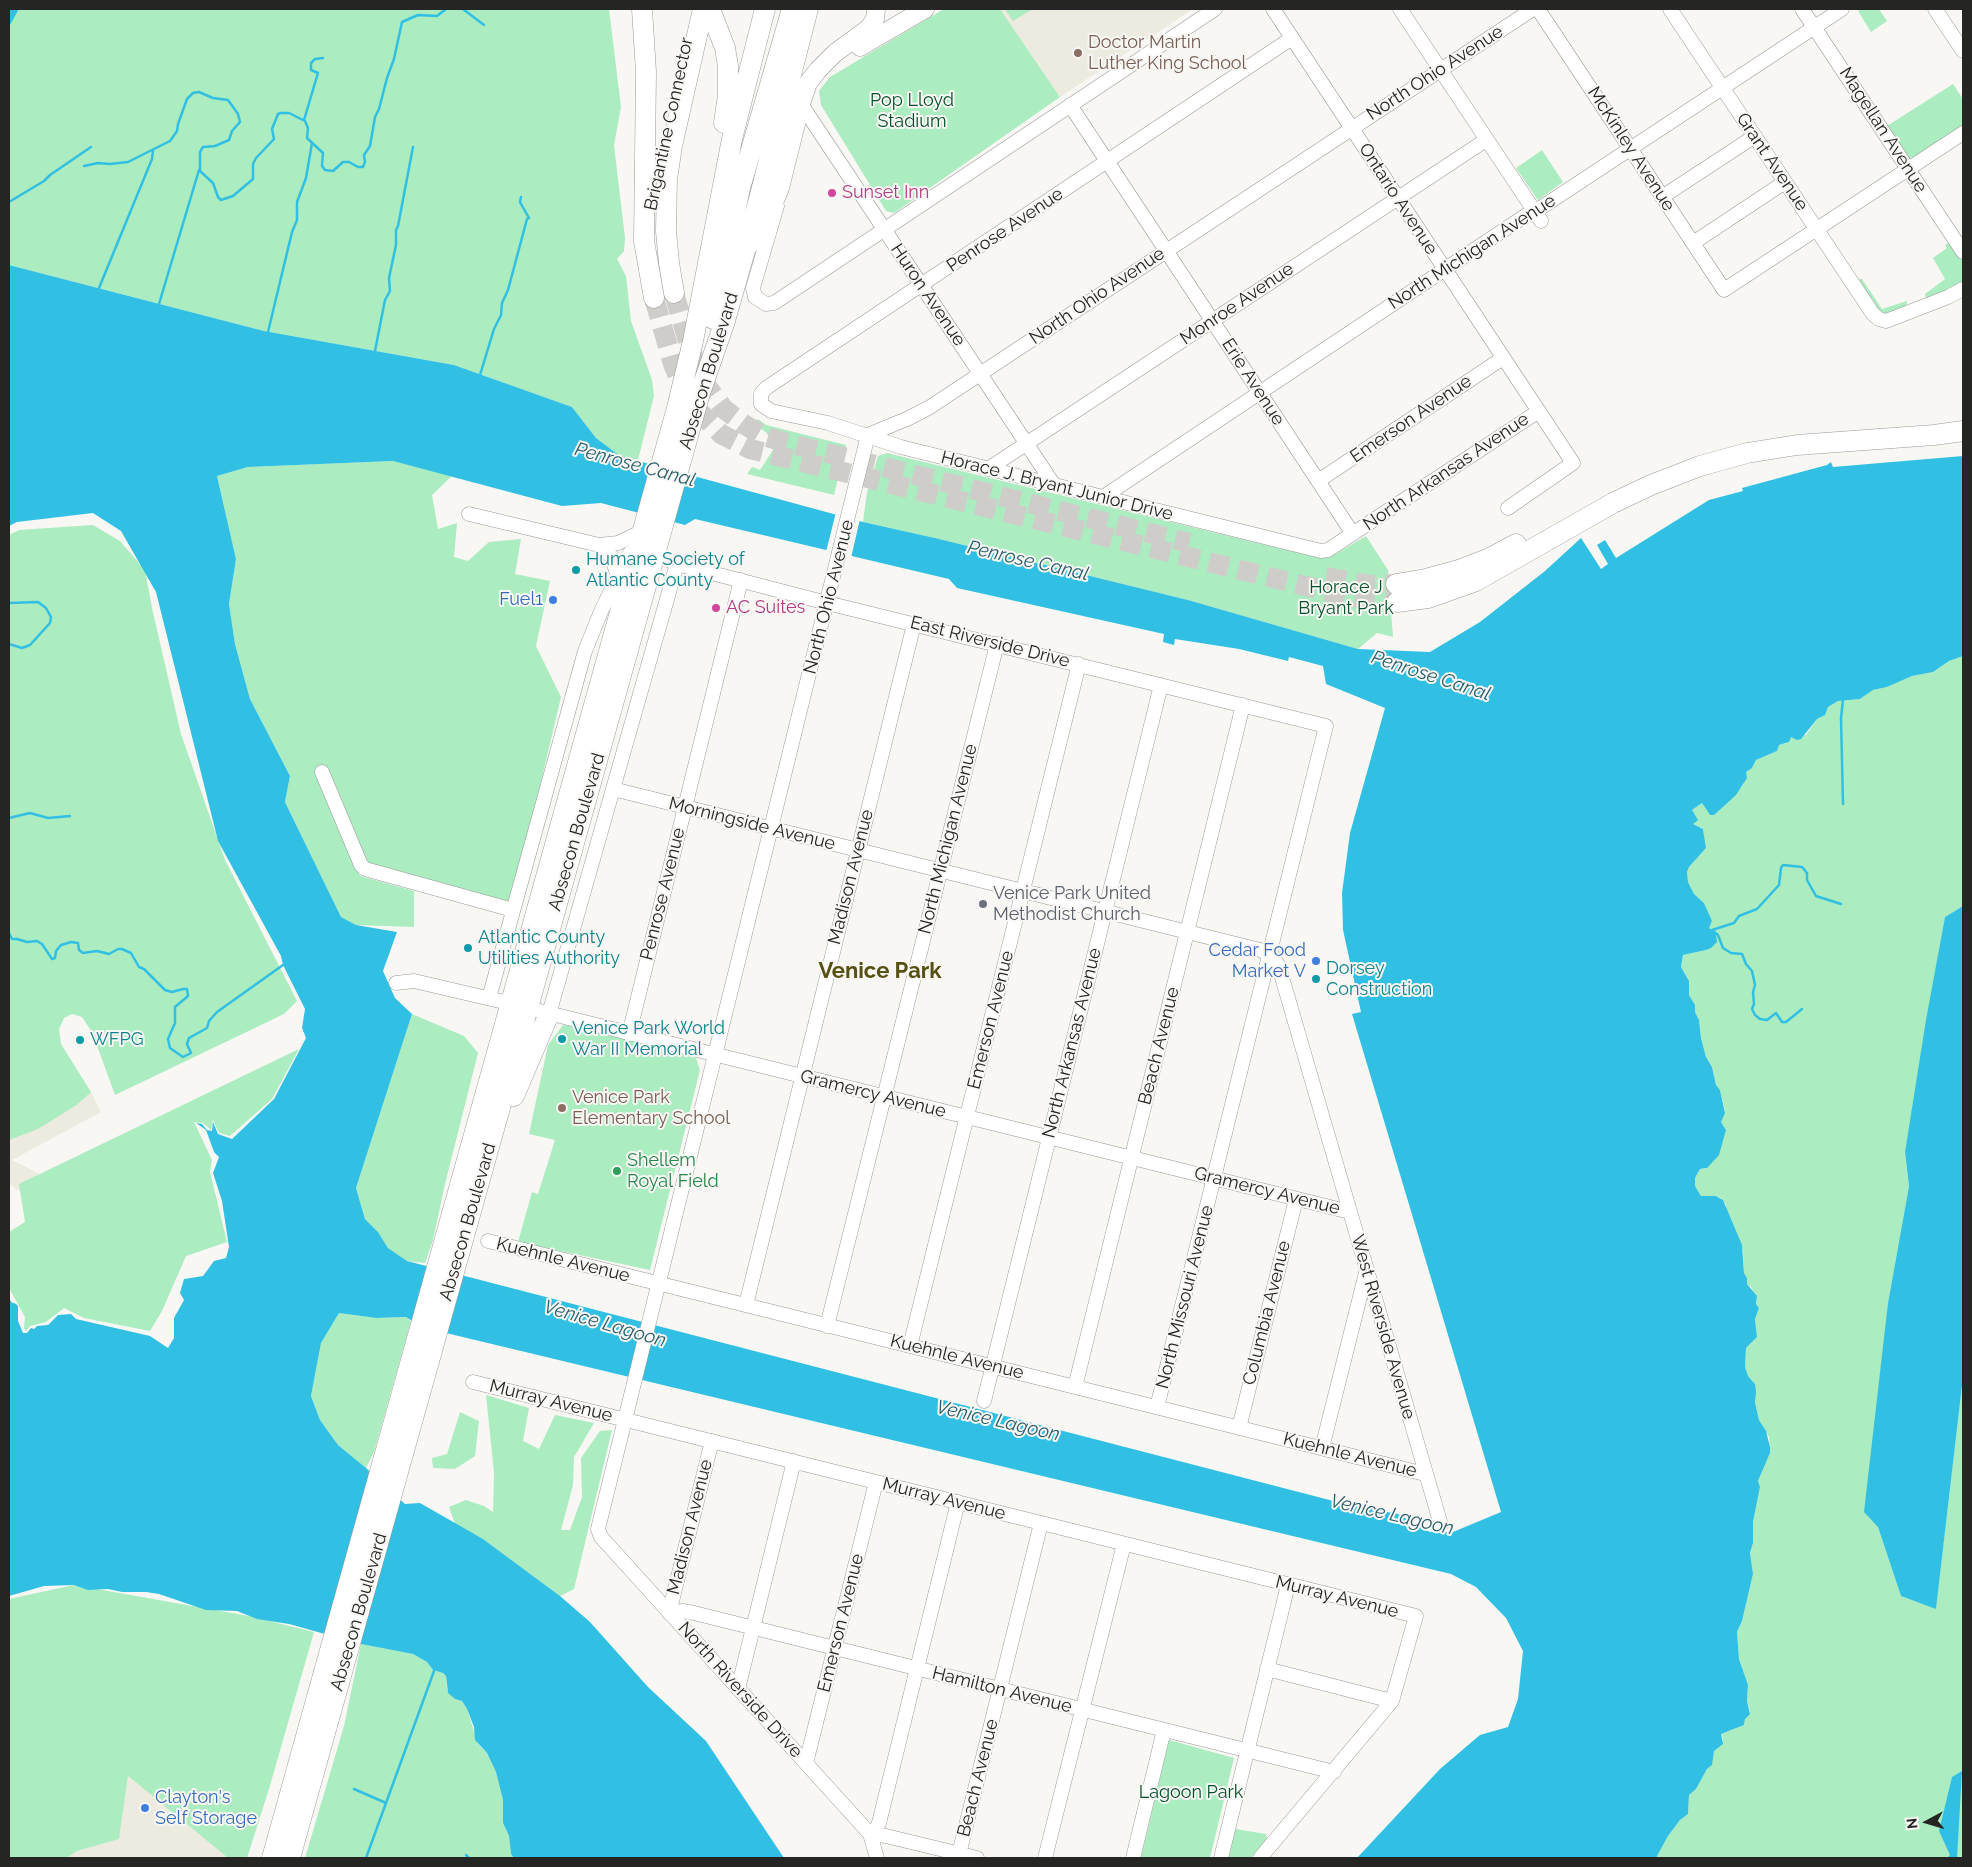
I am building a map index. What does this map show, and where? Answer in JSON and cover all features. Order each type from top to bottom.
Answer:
[{"type":"highway","points":[[642,9],[646,72],[643,229],[654,298]]},
{"type":"highway","name":"Brigantine Connector","points":[[648,269],[648,229],[653,185],[690,44],[693,9]]},
{"type":"highway","points":[[674,293],[666,231],[667,179],[690,44],[703,9]]},
{"type":"highway","points":[[710,9],[725,48],[729,75],[728,95],[715,173],[712,240]]},
{"type":"highway","name":"Absecon Boulevard","points":[[272,1858],[329,1687],[653,540],[676,448],[686,375],[740,106],[765,9]]},
{"type":"highway","points":[[700,393],[736,204],[792,9]]},
{"type":"highway","name":"Absecon Boulevard","points":[[676,448],[700,393],[724,324],[808,9]]},
{"type":"highway","points":[[1959,440],[1934,435],[1814,443],[1780,447],[1730,457],[1668,477],[1613,503],[1476,581],[1428,598],[1397,593],[1482,561],[1627,482],[1667,464],[1715,448],[1749,439],[1791,433],[1936,422],[1963,418]]},
{"type":"highway","name":"Absecon Boulevard","points":[[448,1264],[495,1128],[520,1006]]},
{"type":"highway","points":[[495,1128],[515,1094],[549,1014]]},
{"type":"highway","name":"Absecon Boulevard","points":[[290,1858],[329,1687]]},
{"type":"main road","name":"Absecon Boulevard","points":[[780,188],[808,83],[835,53],[870,28],[876,9]]},
{"type":"main road","points":[[818,70],[925,9]]},
{"type":"main road","points":[[743,258],[770,212],[780,188]]},
{"type":"street","points":[[884,228],[1215,9]]},
{"type":"street","name":"Ontario Avenue","points":[[1273,9],[1573,463],[1508,508]]},
{"type":"street","points":[[1400,9],[1538,216]]},
{"type":"street","name":"North Ohio Avenue","points":[[598,1526],[868,435],[920,413],[1533,9]]},
{"type":"street","name":"McKinley Avenue","points":[[1538,9],[1724,290],[1816,229]]},
{"type":"street","name":"Grant Avenue","points":[[1670,9],[1873,314],[1879,319],[1886,321],[1948,297],[1963,289]]},
{"type":"street","name":"Magellan Avenue","points":[[1802,9],[1963,252]]},
{"type":"street","name":"North Michigan Avenue","points":[[1103,497],[1525,216],[1538,216],[1630,149],[1842,9]]},
{"type":"street","points":[[1935,9],[1963,52]]},
{"type":"street","name":"Penrose Avenue","points":[[761,404],[761,394],[766,388],[922,286],[1292,38]]},
{"type":"street","name":"Huron Avenue","points":[[801,104],[1054,485]]},
{"type":"street","name":"Erie Avenue","points":[[1070,105],[1353,534]]},
{"type":"street","points":[[1816,229],[1963,132]]},
{"type":"street","points":[[1662,197],[1755,136]]},
{"type":"street","name":"Monroe Avenue","points":[[988,469],[1486,140]]},
{"type":"street","points":[[1693,243],[1785,182]]},
{"type":"street","name":"Absecon Boulevard","points":[[780,188],[776,215],[753,288],[753,293],[758,300],[766,304],[774,303],[884,228]]},
{"type":"street","name":"Emerson Avenue","points":[[1318,481],[1503,358]]},
{"type":"street","name":"Horace J. Bryant Junior Drive","points":[[761,404],[771,411],[828,423],[901,447],[1321,551],[1328,550],[1353,534]]},
{"type":"street","name":"North Arkansas Avenue","points":[[1353,534],[1539,411]]},
{"type":"street","points":[[469,514],[599,545],[653,540]]},
{"type":"street","name":"Absecon Boulevard","points":[[488,998],[585,651],[618,576],[653,540]]},
{"type":"street","name":"East Riverside Drive","points":[[653,540],[677,564],[827,603],[1326,726],[1270,954]]},
{"type":"street","points":[[599,545],[611,556],[618,576]]},
{"type":"street","name":"Absecon Boulevard","points":[[549,1014],[677,564]]},
{"type":"street","name":"Penrose Avenue","points":[[629,1034],[741,580]]},
{"type":"street","name":"Madison Avenue","points":[[746,1305],[914,624]]},
{"type":"street","name":"North Michigan Avenue","points":[[827,1326],[997,644]]},
{"type":"street","name":"Emerson Avenue","points":[[910,1346],[1079,664]]},
{"type":"street","name":"North Arkansas Avenue","points":[[984,1401],[1161,685]]},
{"type":"street","name":"Beach Avenue","points":[[1075,1387],[1244,705]]},
{"type":"street","points":[[322,772],[361,864],[365,869],[513,910]]},
{"type":"street","name":"Morningside Avenue","points":[[613,789],[1105,911],[1270,954]]},
{"type":"street","name":"North Missouri Avenue","points":[[1157,1407],[1270,954]]},
{"type":"street","name":"West Riverside Avenue","points":[[1270,954],[1276,959],[1279,967],[1441,1525]]},
{"type":"street","name":"Gramercy Avenue","points":[[396,982],[414,981],[488,998],[1350,1212]]},
{"type":"street","name":"Columbia Avenue","points":[[1239,1428],[1296,1199]]},
{"type":"street","name":"Kuehnle Avenue","points":[[488,1241],[1426,1474]]},
{"type":"street","points":[[1322,1448],[1367,1268]]},
{"type":"street","name":"Murray Avenue","points":[[473,1382],[1416,1616],[1392,1701]]},
{"type":"street","name":"Madison Avenue","points":[[669,1613],[712,1441]]},
{"type":"street","points":[[738,1689],[794,1462]]},
{"type":"street","name":"Emerson Avenue","points":[[806,1763],[876,1482]]},
{"type":"street","points":[[872,1838],[879,1823],[958,1502]]},
{"type":"street","name":"Beach Avenue","points":[[958,1856],[1041,1523]]},
{"type":"street","name":"North Riverside Drive","points":[[598,1526],[598,1532],[601,1537],[872,1838],[877,1858]]},
{"type":"street","points":[[1045,1858],[1124,1544]]},
{"type":"street","points":[[1221,1858],[1288,1585]]},
{"type":"street","name":"Hamilton Avenue","points":[[669,1613],[694,1613],[1334,1772]]},
{"type":"street","points":[[1260,1858],[1392,1701],[1267,1669]]},
{"type":"street","points":[[1132,1858],[1164,1730]]},
{"type":"street","points":[[872,1838],[886,1836],[958,1856],[977,1858]]},
{"type":"shaded area","name":"Doctor Martin Luther King School","points":[[1000,9],[1193,9],[1060,97]]},
{"type":"shaded area","points":[[91,1092],[101,1112],[12,1160],[171,1239],[150,1267],[16,1189],[9,1182],[9,1120],[78,1104]]},
{"type":"shaded area","name":"Clayton's Self Storage","points":[[128,1776],[228,1858],[67,1858],[77,1851],[119,1839]]},
{"type":"green space","points":[[19,9],[609,9],[621,107],[614,145],[625,238],[624,251],[617,259],[626,276],[631,321],[652,380],[654,396],[638,460],[620,456],[596,438],[572,407],[454,365],[264,331],[9,265],[9,27]]},
{"type":"green space","name":"Pop Lloyd Stadium","points":[[944,9],[1000,9],[1060,97],[894,213],[886,211],[821,105],[819,91],[830,77]]},
{"type":"green space","points":[[1005,9],[1031,9],[1031,10],[1013,21]]},
{"type":"green space","points":[[1862,9],[1879,9],[1887,21],[1871,32],[1858,11]]},
{"type":"green space","points":[[1953,84],[1963,99],[1963,126],[1916,157],[1908,158],[1887,126]]},
{"type":"green space","points":[[1542,150],[1563,182],[1538,200],[1516,168]]},
{"type":"green space","points":[[1949,243],[1963,261],[1963,286],[1926,299],[1925,294],[1945,279],[1933,258],[1947,248],[1945,245]]},
{"type":"green space","points":[[1859,279],[1862,279],[1882,309],[1907,301],[1906,308],[1889,316],[1880,314]]},
{"type":"green space","points":[[758,419],[766,425],[846,445],[834,495],[747,474],[752,467],[760,470],[773,450],[767,433],[754,424]]},
{"type":"green space","name":"Horace J Bryant Park","points":[[887,453],[1315,557],[1334,555],[1366,536],[1388,570],[1393,637],[1377,633],[1358,649],[1188,600],[863,522],[867,492],[878,456]]},
{"type":"green space","points":[[393,461],[452,476],[432,495],[438,529],[457,523],[454,557],[468,561],[489,542],[521,539],[515,574],[550,581],[536,646],[561,697],[531,824],[508,902],[368,866],[330,772],[319,770],[360,876],[414,891],[414,927],[356,925],[341,917],[285,802],[290,776],[250,699],[235,644],[229,604],[236,559],[217,476],[248,467]]},
{"type":"green space","points":[[93,525],[120,541],[145,570],[181,734],[225,860],[297,1001],[284,1014],[115,1095],[92,1032],[82,1017],[72,1014],[64,1018],[59,1029],[61,1044],[91,1092],[78,1104],[38,1129],[9,1140],[9,535],[19,530]]},
{"type":"green space","points":[[1963,656],[1963,906],[1945,917],[1905,1152],[1909,1186],[1888,1303],[1878,1527],[1901,1596],[1936,1608],[1963,1377],[1963,1858],[1656,1858],[1668,1836],[1680,1820],[1688,1814],[1689,1795],[1696,1789],[1707,1769],[1711,1766],[1714,1750],[1717,1749],[1723,1739],[1721,1734],[1744,1725],[1750,1711],[1747,1701],[1748,1685],[1739,1659],[1737,1632],[1742,1621],[1753,1574],[1750,1554],[1753,1543],[1753,1522],[1760,1487],[1758,1481],[1770,1453],[1769,1437],[1759,1420],[1755,1402],[1755,1384],[1748,1376],[1745,1367],[1746,1348],[1757,1337],[1755,1319],[1759,1308],[1756,1304],[1757,1298],[1751,1287],[1747,1284],[1747,1278],[1744,1273],[1743,1251],[1726,1211],[1726,1205],[1721,1198],[1716,1196],[1701,1196],[1695,1186],[1695,1178],[1700,1169],[1705,1169],[1726,1130],[1721,1122],[1725,1110],[1720,1090],[1716,1085],[1712,1067],[1706,1057],[1695,1005],[1689,995],[1689,981],[1681,967],[1683,955],[1706,950],[1709,926],[1712,922],[1704,903],[1694,894],[1688,882],[1687,872],[1689,867],[1706,848],[1703,829],[1693,824],[1692,810],[1702,803],[1710,815],[1714,815],[1743,785],[1746,772],[1752,768],[1756,760],[1777,751],[1779,745],[1787,743],[1791,737],[1806,735],[1817,719],[1823,716],[1828,707],[1838,701],[1860,699],[1873,690],[1887,687],[1912,676],[1933,672],[1949,661]]},
{"type":"green space","points":[[412,1014],[464,1036],[478,1053],[433,1240],[425,1263],[407,1261],[388,1248],[378,1232],[365,1219],[356,1188]]},
{"type":"green space","points":[[563,1025],[578,1027],[696,1058],[700,1070],[650,1270],[518,1242],[532,1192],[538,1194],[555,1140],[529,1134],[548,1045]]},
{"type":"green space","points":[[299,1049],[272,1099],[230,1136],[219,1133],[213,1120],[211,1130],[203,1123],[194,1122],[212,1160],[210,1172],[227,1242],[186,1256],[162,1311],[150,1331],[84,1318],[64,1308],[46,1322],[30,1326],[26,1331],[24,1328],[25,1317],[9,1288],[9,1232],[25,1222],[19,1184]]},
{"type":"green space","points":[[339,1313],[376,1318],[406,1317],[411,1321],[374,1452],[366,1468],[338,1445],[320,1420],[311,1396],[321,1343]]},
{"type":"green space","points":[[486,1395],[529,1408],[523,1441],[539,1449],[555,1415],[594,1423],[574,1457],[573,1485],[561,1530],[570,1530],[582,1497],[581,1458],[600,1431],[612,1430],[574,1589],[560,1596],[483,1539],[455,1524],[449,1507],[466,1500],[484,1506],[493,1512],[494,1473]]},
{"type":"green space","points":[[460,1412],[479,1421],[475,1456],[455,1469],[433,1468],[432,1458],[447,1454]]},
{"type":"green space","points":[[74,1585],[249,1616],[314,1632],[247,1858],[228,1858],[128,1776],[119,1839],[77,1851],[67,1858],[9,1858],[9,1599]]},
{"type":"green space","points":[[361,1644],[413,1654],[427,1662],[433,1670],[446,1676],[447,1690],[455,1699],[462,1701],[467,1709],[478,1744],[487,1753],[496,1772],[503,1800],[503,1823],[509,1836],[511,1854],[514,1858],[305,1858],[344,1726]]},
{"type":"green space","name":"Lagoon Park","points":[[1169,1740],[1234,1758],[1210,1858],[1141,1858]]},
{"type":"green space","points":[[1235,1829],[1266,1834],[1267,1839],[1251,1858],[1227,1858]]},
{"type":"water","points":[[9,9],[19,9],[9,27]]},
{"type":"water","points":[[9,265],[264,331],[454,365],[572,407],[596,438],[620,456],[863,522],[1188,600],[1358,649],[1430,652],[1480,622],[1545,571],[1581,538],[1601,569],[1608,564],[1597,545],[1605,540],[1616,558],[1709,500],[1743,491],[1742,488],[1827,465],[1831,462],[1833,467],[1963,456],[1963,656],[1949,661],[1933,672],[1912,676],[1887,687],[1873,690],[1860,699],[1838,701],[1828,707],[1825,715],[1817,719],[1801,739],[1797,740],[1791,737],[1789,742],[1779,745],[1777,751],[1756,760],[1752,768],[1746,772],[1747,778],[1736,795],[1714,815],[1710,815],[1702,803],[1692,810],[1698,820],[1693,824],[1703,829],[1706,848],[1689,867],[1687,872],[1688,882],[1694,894],[1704,903],[1712,921],[1709,928],[1716,934],[1717,942],[1706,950],[1683,955],[1681,967],[1689,981],[1689,995],[1695,1005],[1706,1057],[1712,1067],[1716,1085],[1720,1090],[1725,1113],[1721,1122],[1726,1130],[1719,1155],[1707,1168],[1700,1169],[1695,1178],[1695,1186],[1701,1196],[1716,1196],[1723,1200],[1742,1245],[1744,1273],[1747,1278],[1747,1284],[1757,1296],[1756,1304],[1759,1308],[1755,1319],[1757,1337],[1746,1348],[1745,1367],[1748,1376],[1755,1384],[1755,1402],[1759,1420],[1766,1431],[1770,1453],[1758,1481],[1760,1487],[1753,1522],[1753,1543],[1750,1553],[1753,1574],[1742,1621],[1737,1632],[1739,1659],[1748,1685],[1747,1701],[1750,1714],[1745,1719],[1744,1725],[1721,1734],[1723,1744],[1714,1751],[1712,1765],[1707,1769],[1696,1789],[1689,1795],[1688,1814],[1680,1820],[1668,1836],[1656,1858],[1357,1858],[1440,1769],[1480,1735],[1508,1727],[1518,1699],[1523,1651],[1506,1618],[1476,1587],[1451,1574],[421,1327],[406,1317],[376,1318],[339,1313],[321,1343],[311,1396],[320,1420],[338,1445],[405,1504],[420,1503],[483,1539],[560,1596],[590,1622],[648,1687],[706,1741],[784,1858],[514,1858],[511,1854],[509,1836],[503,1823],[503,1800],[496,1772],[487,1753],[475,1740],[474,1727],[467,1709],[462,1701],[455,1699],[448,1693],[446,1676],[433,1670],[427,1662],[413,1654],[361,1644],[289,1624],[257,1619],[237,1611],[206,1610],[159,1594],[146,1592],[122,1592],[108,1589],[88,1590],[74,1585],[44,1586],[9,1596],[9,1296],[11,1302],[18,1306],[18,1321],[23,1333],[27,1333],[31,1328],[34,1329],[37,1326],[48,1325],[58,1315],[71,1314],[76,1319],[150,1336],[168,1348],[174,1338],[174,1318],[184,1300],[180,1293],[184,1279],[203,1276],[214,1261],[226,1258],[229,1247],[222,1201],[213,1173],[219,1157],[214,1152],[206,1130],[196,1123],[202,1124],[207,1130],[212,1131],[213,1122],[218,1134],[232,1139],[274,1099],[306,1038],[302,1028],[305,1009],[283,965],[281,956],[218,841],[156,592],[121,531],[93,513],[17,522],[9,526]],"holes":[[[393,461],[562,506],[601,503],[685,525],[695,519],[949,579],[957,588],[1164,634],[1163,642],[1174,645],[1175,639],[1239,649],[1288,661],[1289,657],[1323,666],[1326,684],[1385,708],[1350,833],[1342,893],[1343,930],[1361,1012],[1352,1014],[1501,1512],[1453,1532],[1430,1532],[1398,1514],[1345,1504],[407,1261],[388,1248],[378,1232],[365,1219],[356,1188],[412,1014],[395,998],[383,971],[397,932],[356,925],[341,917],[285,802],[290,776],[250,699],[235,644],[229,604],[236,559],[217,476],[248,467]]]},
{"type":"water","points":[[1963,906],[1963,1377],[1936,1609],[1901,1596],[1878,1527],[1864,1512],[1888,1303],[1909,1186],[1905,1152],[1926,1020],[1945,917]]},
{"type":"water","points":[[1962,1771],[1957,1858],[1947,1858],[1950,1855],[1939,1831],[1952,1777]]},
{"type":"pier","points":[[836,512],[860,519],[851,558],[826,552]]},
{"type":"waterway","points":[[84,166],[98,163],[128,162],[170,141],[177,131],[187,99],[193,93],[199,92],[213,98],[228,100],[238,114],[240,122],[232,131],[229,140],[215,146],[203,147],[200,152],[200,171],[213,183],[221,200],[233,196],[253,179],[253,164],[256,158],[274,139],[272,129],[278,114],[281,113],[289,113],[305,121],[308,128],[307,138],[323,153],[322,166],[325,170],[333,171],[343,162],[363,167],[365,162],[364,155],[370,146],[375,117],[394,59],[402,22],[418,15],[437,16],[446,9]]},
{"type":"waterway","points":[[463,9],[484,25]]},
{"type":"waterway","points":[[304,120],[318,73],[311,70],[311,63],[315,59],[323,58]]},
{"type":"waterway","points":[[268,332],[292,232],[297,220],[297,202],[306,178],[312,143]]},
{"type":"waterway","points":[[9,202],[44,181],[91,147]]},
{"type":"waterway","points":[[375,351],[385,300],[390,291],[389,278],[396,245],[396,230],[413,147]]},
{"type":"waterway","points":[[99,288],[152,159],[153,150]]},
{"type":"waterway","points":[[159,304],[199,170]]},
{"type":"waterway","points":[[480,375],[494,329],[501,315],[502,303],[508,290],[527,219],[529,218],[520,202],[521,197]]},
{"type":"waterway","points":[[9,603],[38,602],[46,608],[51,617],[50,623],[30,645],[22,648],[9,644]]},
{"type":"waterway","points":[[1843,700],[1841,718],[1843,804]]},
{"type":"waterway","points":[[9,818],[30,813],[48,818],[70,816]]},
{"type":"waterway","points":[[1712,930],[1734,923],[1739,916],[1757,909],[1779,885],[1783,865],[1802,867],[1807,873],[1807,880],[1816,896],[1841,904]]},
{"type":"waterway","points":[[1713,931],[1718,935],[1723,948],[1731,953],[1742,954],[1746,964],[1752,971],[1755,985],[1752,1009],[1755,1015],[1760,1019],[1767,1020],[1776,1013],[1782,1022],[1786,1022],[1802,1009]]},
{"type":"waterway","points":[[9,933],[12,939],[27,942],[37,941],[42,944],[52,959],[55,958],[56,951],[61,945],[71,942],[78,943],[79,950],[83,953],[97,951],[109,954],[122,949],[131,953],[139,967],[144,969],[165,990],[172,992],[187,989],[188,996],[175,1007],[175,1023],[168,1039],[170,1048],[183,1057],[191,1053],[187,1044],[189,1038],[207,1028],[209,1021],[217,1012],[283,965]]},
{"type":"waterway","points":[[366,1858],[434,1671]]},
{"type":"waterway","points":[[354,1789],[386,1803]]},
{"type":"waterway","points":[[466,1855],[469,1858]]},
{"type":"tunnel","points":[[674,293],[691,352],[706,385],[724,409],[745,425],[764,436],[1189,543]]},
{"type":"tunnel","points":[[654,298],[673,364],[694,406],[721,434],[750,449],[1342,595],[1369,600],[1397,602]]},
{"type":"tunnel","points":[[1326,577],[1370,585],[1396,584]]},
{"type":"place","name":"Doctor Martin Luther King School","points":[[1078,53]]},
{"type":"place","name":"Sunset Inn","points":[[832,193]]},
{"type":"place","name":"Humane Society of Atlantic County","points":[[576,570]]},
{"type":"place","name":"Fuel1","points":[[553,600]]},
{"type":"place","name":"AC Suites","points":[[716,608]]},
{"type":"place","name":"Venice Park United Methodist Church","points":[[983,904]]},
{"type":"place","name":"Atlantic County Utilities Authority","points":[[468,948]]},
{"type":"place","name":"Cedar Food Market V","points":[[1316,961]]},
{"type":"place","name":"Dorsey Construction","points":[[1316,979]]},
{"type":"place","name":"Venice Park World War II Memorial","points":[[562,1039]]},
{"type":"place","name":"WFPG","points":[[80,1040]]},
{"type":"place","name":"Venice Park Elementary School","points":[[562,1108]]},
{"type":"place","name":"Shellem Royal Field","points":[[617,1171]]},
{"type":"place","name":"Clayton's Self Storage","points":[[145,1808]]},
{"type":"district","name":"Venice Park","points":[[880,971]]},
{"type":"water label","name":"Penrose Canal","points":[[635,465]]},
{"type":"water label","name":"Penrose Canal","points":[[1028,561]]},
{"type":"water label","name":"Penrose Canal","points":[[1431,676]]},
{"type":"water label","name":"Venice Lagoon","points":[[605,1324]]},
{"type":"water label","name":"Venice Lagoon","points":[[998,1421]]},
{"type":"water label","name":"Venice Lagoon","points":[[1392,1515]]}]
